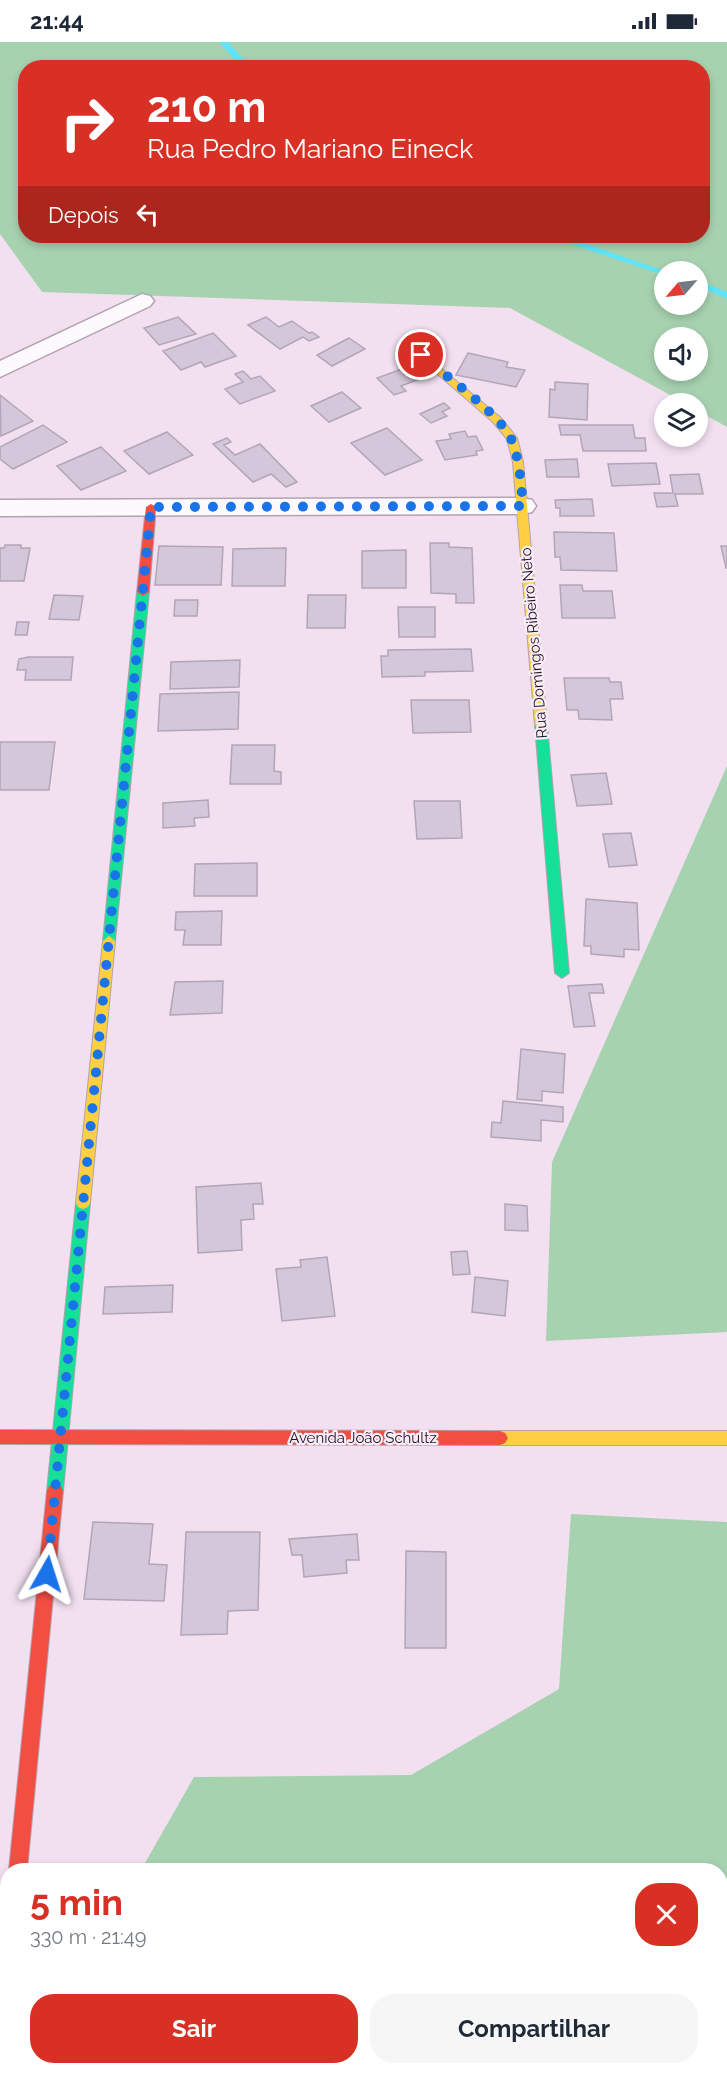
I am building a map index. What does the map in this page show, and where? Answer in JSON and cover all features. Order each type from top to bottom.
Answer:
[{"type":"street","points":[[0,370],[142,301]]},
{"type":"street","name":"Rua Domingos Ribeiro Neto","points":[[421,355],[497,420],[512,438],[518,462],[562,973]]},
{"type":"street","points":[[0,508],[523,506]]},
{"type":"street","points":[[19,1863],[151,507]]},
{"type":"street","name":"Avenida João Schultz","points":[[0,1437],[727,1438]]},
{"type":"green space","points":[[0,42],[727,42],[727,427],[708,417],[708,393],[667,393],[510,308],[42,292],[0,234]]},
{"type":"green space","points":[[727,766],[727,1332],[546,1341],[552,1162]]},
{"type":"green space","points":[[571,1514],[727,1522],[727,1863],[145,1863],[194,1777],[411,1775],[559,1689]]},
{"type":"building","points":[[178,317],[196,334],[159,345],[144,328]]},
{"type":"building","points":[[266,317],[279,327],[292,321],[319,337],[309,341],[303,337],[280,349],[248,325]]},
{"type":"building","points":[[213,333],[236,356],[205,367],[201,362],[181,370],[163,351]]},
{"type":"building","points":[[349,338],[365,349],[332,366],[317,355]]},
{"type":"building","points":[[468,353],[508,362],[506,367],[525,370],[516,387],[456,375]]},
{"type":"building","points":[[410,366],[422,378],[401,386],[406,391],[394,395],[377,378]]},
{"type":"building","points":[[243,371],[251,379],[260,376],[275,391],[240,404],[225,389],[243,382],[235,374]]},
{"type":"building","points":[[555,382],[588,384],[587,420],[549,417],[550,389],[555,390]]},
{"type":"building","points":[[342,392],[361,408],[329,422],[311,406]]},
{"type":"building","points":[[0,395],[33,421],[1,436]]},
{"type":"building","points":[[444,403],[450,408],[442,412],[447,416],[431,423],[420,414]]},
{"type":"building","points":[[43,425],[67,442],[13,469],[0,459],[0,447]]},
{"type":"building","points":[[559,425],[633,425],[635,438],[645,438],[646,451],[583,451],[580,435],[561,435]]},
{"type":"building","points":[[387,428],[422,460],[385,475],[351,443]]},
{"type":"building","points":[[465,431],[468,437],[476,436],[483,450],[476,451],[477,455],[445,460],[436,441],[451,439],[449,434]]},
{"type":"building","points":[[167,432],[193,455],[149,474],[124,451]]},
{"type":"building","points":[[227,438],[231,442],[224,445],[235,455],[260,444],[297,482],[286,487],[271,474],[253,482],[213,444]]},
{"type":"building","points":[[101,447],[126,471],[81,490],[57,466]]},
{"type":"building","points":[[577,459],[579,477],[547,477],[545,460]]},
{"type":"building","points":[[656,463],[660,484],[612,486],[608,464]]},
{"type":"building","points":[[699,474],[703,494],[675,494],[678,506],[657,507],[654,493],[673,493],[670,475]]},
{"type":"building","points":[[592,499],[594,516],[560,516],[560,508],[556,508],[555,500]]},
{"type":"building","points":[[554,532],[614,533],[617,571],[561,570],[560,557],[555,557]]},
{"type":"building","points":[[430,543],[449,543],[449,547],[472,548],[474,603],[456,603],[456,594],[431,593]]},
{"type":"building","points":[[5,545],[21,545],[21,548],[30,548],[24,581],[0,581],[0,548],[4,548]]},
{"type":"building","points":[[159,546],[223,547],[221,585],[155,585]]},
{"type":"building","points":[[721,546],[727,546],[727,568],[726,568]]},
{"type":"building","points":[[286,548],[285,586],[232,586],[233,549]]},
{"type":"building","points":[[406,550],[406,588],[362,588],[362,551]]},
{"type":"building","points":[[560,585],[582,585],[583,591],[612,591],[615,618],[562,618]]},
{"type":"building","points":[[54,595],[83,596],[79,620],[49,619]]},
{"type":"building","points":[[308,595],[346,595],[345,628],[307,628]]},
{"type":"building","points":[[175,600],[198,600],[197,616],[174,616]]},
{"type":"building","points":[[398,607],[435,607],[435,637],[399,637]]},
{"type":"building","points":[[17,622],[29,622],[27,635],[15,635]]},
{"type":"building","points":[[471,649],[473,671],[425,672],[425,676],[382,677],[381,656],[388,656],[388,650]]},
{"type":"building","points":[[73,657],[71,680],[25,680],[26,670],[17,670],[19,659]]},
{"type":"building","points":[[240,660],[239,687],[170,689],[171,662]]},
{"type":"building","points":[[564,678],[609,678],[610,682],[621,682],[623,699],[610,699],[612,720],[579,719],[578,710],[567,710]]},
{"type":"building","points":[[239,692],[238,729],[158,731],[160,694]]},
{"type":"building","points":[[411,700],[469,700],[471,732],[413,733]]},
{"type":"building","points":[[0,742],[55,742],[49,790],[0,790]]},
{"type":"building","points":[[232,745],[275,745],[274,771],[281,772],[281,784],[230,784]]},
{"type":"building","points":[[606,773],[612,804],[577,806],[571,775]]},
{"type":"building","points":[[208,800],[209,817],[194,818],[195,826],[163,828],[163,803]]},
{"type":"building","points":[[414,801],[460,801],[462,838],[417,839]]},
{"type":"building","points":[[631,833],[637,865],[609,867],[603,834]]},
{"type":"building","points":[[257,863],[257,896],[194,896],[195,864]]},
{"type":"building","points":[[586,899],[637,903],[639,950],[624,949],[624,957],[591,954],[591,946],[584,946]]},
{"type":"building","points":[[222,911],[221,945],[183,945],[185,930],[175,930],[176,912]]},
{"type":"building","points":[[223,981],[222,1013],[170,1015],[175,982]]},
{"type":"building","points":[[602,984],[604,993],[589,993],[595,1026],[574,1027],[568,986]]},
{"type":"building","points":[[521,1049],[565,1054],[563,1093],[542,1091],[542,1101],[517,1099]]},
{"type":"building","points":[[503,1101],[563,1107],[563,1122],[541,1120],[541,1141],[491,1137],[492,1122],[501,1123]]},
{"type":"building","points":[[261,1183],[263,1204],[253,1204],[254,1219],[241,1220],[242,1250],[198,1253],[196,1187]]},
{"type":"building","points":[[505,1204],[527,1206],[528,1231],[505,1230]]},
{"type":"building","points":[[467,1251],[470,1274],[453,1275],[451,1252]]},
{"type":"building","points":[[327,1257],[335,1316],[282,1321],[276,1269],[301,1267],[300,1260]]},
{"type":"building","points":[[475,1277],[508,1281],[505,1316],[472,1312]]},
{"type":"building","points":[[173,1285],[172,1312],[103,1314],[105,1287]]},
{"type":"building","points":[[93,1522],[153,1524],[149,1564],[167,1565],[164,1601],[84,1599]]},
{"type":"building","points":[[186,1532],[260,1532],[258,1610],[228,1611],[227,1634],[181,1635]]},
{"type":"building","points":[[357,1534],[359,1560],[346,1560],[347,1573],[304,1577],[302,1555],[292,1555],[289,1539]]},
{"type":"building","points":[[406,1551],[446,1552],[446,1648],[405,1648]]},
{"type":"waterway","points":[[223,42],[240,60]]},
{"type":"waterway","points":[[576,243],[654,269]]},
{"type":"waterway","points":[[708,287],[727,296]]},
{"type":"traffic: fast","points":[[109,941],[143,592]]},
{"type":"traffic: fast","points":[[541,725],[562,973]]},
{"type":"traffic: fast","points":[[55,1491],[83,1203]]},
{"type":"traffic: slow","points":[[421,355],[497,420],[512,438],[518,462],[541,725]]},
{"type":"traffic: slow","points":[[83,1203],[109,941]]},
{"type":"traffic: slow","points":[[500,1438],[727,1438]]},
{"type":"traffic: jam","points":[[143,592],[151,507]]},
{"type":"traffic: jam","points":[[0,1437],[500,1438]]},
{"type":"traffic: jam","points":[[19,1863],[55,1491]]},
{"type":"route","points":[[47,1574],[151,507],[523,506],[518,462],[512,438],[497,420],[421,355]]}]
